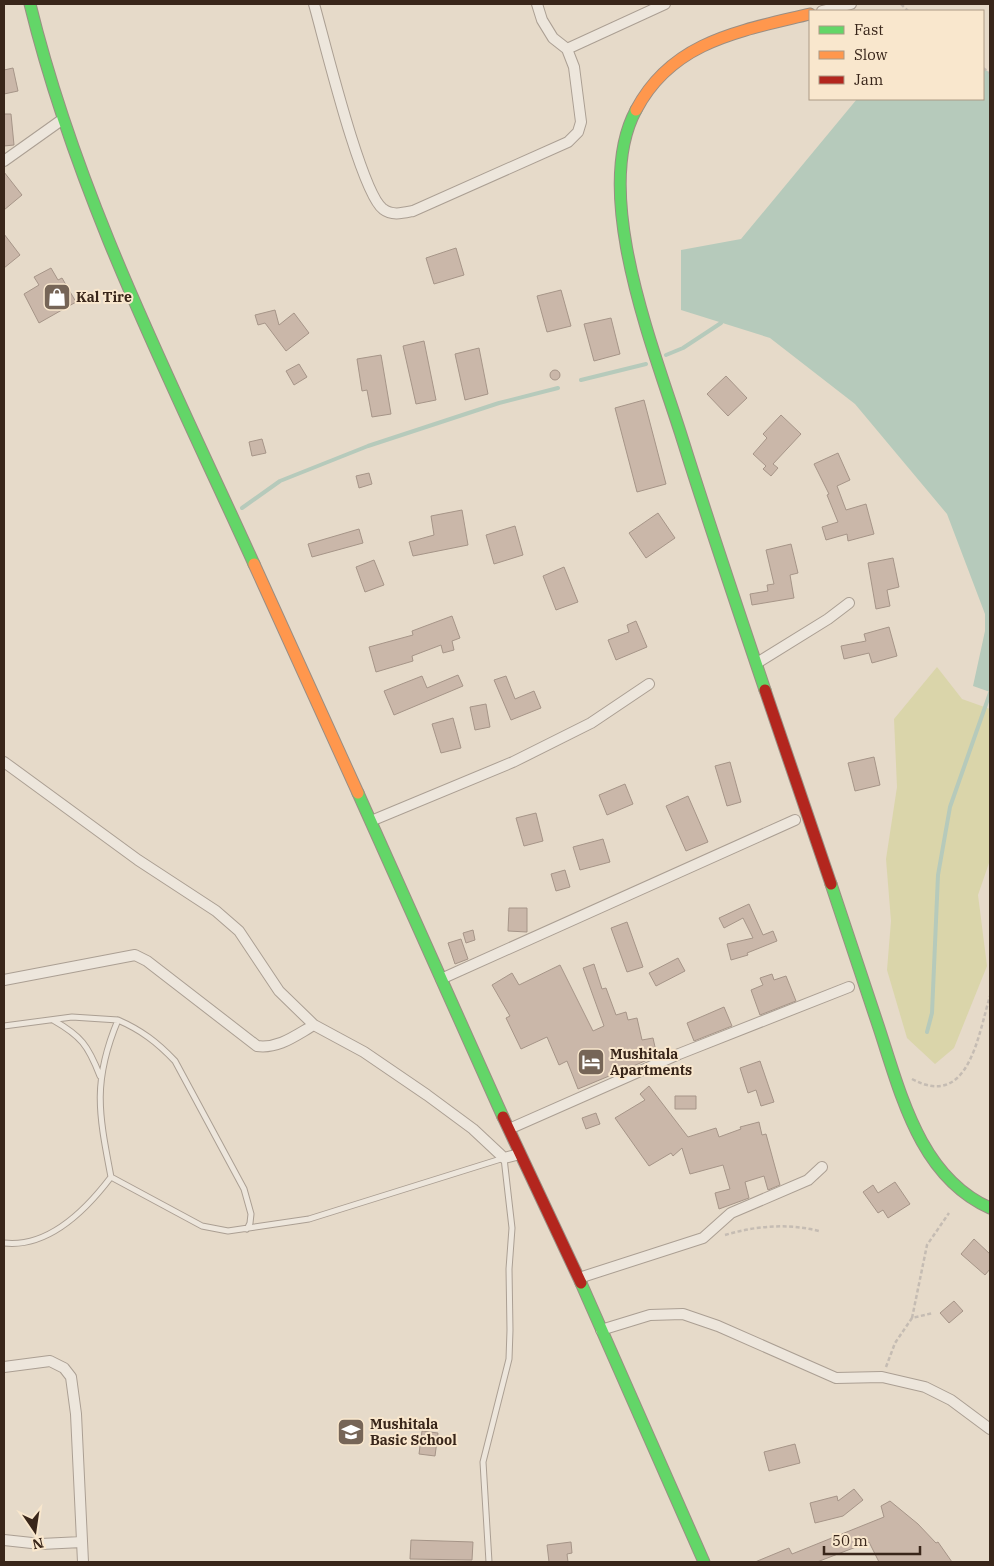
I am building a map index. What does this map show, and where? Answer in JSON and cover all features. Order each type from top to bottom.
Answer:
[{"type":"main road","points":[[30,4],[45,65],[62,120],[117,263],[371,821],[509,1130],[579,1278],[704,1562]]},
{"type":"main road","points":[[809,14],[711,40],[689,50],[668,64],[653,82],[634,113],[624,140],[620,165],[622,213],[631,264],[648,329],[702,501],[910,1118],[924,1146],[941,1171],[960,1191],[978,1204],[990,1208]]},
{"type":"street","points":[[314,4],[359,162],[372,196],[383,210],[395,214],[413,211],[568,142],[578,132],[581,122],[574,67],[567,49],[553,38],[542,20],[537,4]]},
{"type":"street","points":[[567,49],[665,4]]},
{"type":"street","points":[[826,10],[851,4]]},
{"type":"street","points":[[4,161],[62,120]]},
{"type":"street","points":[[756,663],[828,619],[849,603]]},
{"type":"street","points":[[371,821],[513,762],[591,723],[649,684]]},
{"type":"street","points":[[4,762],[138,860],[216,911],[239,932],[278,991],[314,1025],[364,1052],[427,1095],[473,1128],[504,1158],[520,1154]]},
{"type":"street","points":[[441,979],[795,820]]},
{"type":"street","points":[[4,980],[135,955],[147,961],[257,1046],[269,1048],[314,1025]]},
{"type":"street","points":[[509,1130],[679,1054],[849,987]]},
{"type":"street","points":[[579,1278],[703,1238],[731,1213],[808,1180],[822,1167]]},
{"type":"street","points":[[601,1330],[650,1315],[682,1314],[718,1326],[836,1378],[882,1377],[925,1388],[951,1400],[990,1429]]},
{"type":"street","points":[[4,1367],[50,1360],[64,1368],[71,1377],[76,1414],[83,1562]]},
{"type":"street","points":[[4,1540],[41,1544],[82,1542]]},
{"type":"lane","points":[[4,1026],[72,1017],[118,1020],[139,1029],[158,1043],[174,1061],[244,1189],[251,1214],[247,1229]]},
{"type":"lane","points":[[52,1019],[74,1032],[91,1052],[100,1076]]},
{"type":"lane","points":[[4,1243],[14,1244],[44,1237],[94,1200],[111,1177],[100,1118],[100,1076],[108,1042],[118,1020]]},
{"type":"lane","points":[[111,1177],[202,1226],[228,1231],[309,1218],[504,1158],[512,1228],[509,1270],[510,1330],[508,1359],[483,1462],[489,1562]]},
{"type":"path","points":[[906,1076],[920,1084],[944,1087],[961,1077],[968,1064],[990,996]]},
{"type":"path","points":[[882,1377],[895,1343],[912,1318],[927,1244],[949,1213]]},
{"type":"path","points":[[703,1238],[718,1237],[744,1230],[796,1225],[819,1230]]},
{"type":"path","points":[[912,1318],[932,1313]]},
{"type":"shaded area","points":[[984,69],[990,73],[990,692],[973,686],[985,631],[985,614],[947,514],[855,404],[770,338],[681,310],[681,250],[741,239],[856,100],[984,100]]},
{"type":"shaded area","points":[[937,667],[962,699],[990,709],[990,860],[978,895],[987,966],[954,1048],[935,1064],[907,1038],[887,970],[891,921],[886,859],[897,787],[894,719]]},
{"type":"building","points":[[13,68],[18,91],[4,94],[4,70]]},
{"type":"building","points":[[4,114],[11,114],[14,145],[4,146]]},
{"type":"building","points":[[4,172],[22,195],[4,210]]},
{"type":"building","points":[[4,234],[20,255],[4,268]]},
{"type":"building","points":[[456,248],[464,275],[434,284],[426,258]]},
{"type":"building","points":[[51,268],[58,280],[62,278],[76,302],[39,323],[24,294],[39,285],[34,277]]},
{"type":"building","points":[[561,290],[571,326],[547,332],[537,296]]},
{"type":"building","points":[[275,310],[279,325],[294,313],[309,333],[286,351],[265,323],[258,325],[255,315]]},
{"type":"building","points":[[611,318],[620,354],[594,361],[584,324]]},
{"type":"building","points":[[424,341],[436,400],[416,404],[403,346]]},
{"type":"building","points":[[479,348],[488,394],[465,400],[455,354]]},
{"type":"building","points":[[381,355],[391,414],[372,417],[367,390],[362,391],[357,359]]},
{"type":"building","points":[[299,364],[307,377],[294,385],[286,371]]},
{"type":"building","points":[[553,370],[557,370],[560,375],[559,379],[553,380],[550,377],[550,373]]},
{"type":"building","points":[[726,376],[747,398],[728,416],[707,394]]},
{"type":"building","points":[[644,400],[666,484],[637,492],[615,408]]},
{"type":"building","points":[[781,415],[801,434],[773,464],[778,468],[771,476],[763,469],[766,466],[753,454],[767,438],[763,434]]},
{"type":"building","points":[[262,439],[266,453],[252,456],[249,442]]},
{"type":"building","points":[[838,453],[850,480],[837,486],[846,510],[866,504],[874,534],[848,541],[847,534],[826,540],[822,527],[838,522],[827,495],[829,494],[814,464]]},
{"type":"building","points":[[369,473],[372,484],[359,488],[356,476]]},
{"type":"building","points":[[462,510],[468,545],[413,556],[409,542],[434,535],[431,516]]},
{"type":"building","points":[[658,513],[675,538],[646,558],[629,533]]},
{"type":"building","points":[[515,526],[523,555],[494,564],[486,535]]},
{"type":"building","points":[[359,529],[363,543],[312,557],[308,544]]},
{"type":"building","points":[[791,544],[798,573],[790,575],[794,598],[752,605],[750,594],[768,591],[767,585],[774,584],[766,550]]},
{"type":"building","points":[[893,558],[899,587],[887,590],[890,606],[876,609],[868,563]]},
{"type":"building","points":[[374,560],[384,585],[365,592],[356,567]]},
{"type":"building","points":[[564,567],[578,602],[556,610],[543,576]]},
{"type":"building","points":[[452,616],[460,638],[452,641],[454,650],[443,653],[441,645],[412,656],[413,661],[376,672],[369,647],[413,635],[412,631]]},
{"type":"building","points":[[636,621],[647,647],[616,660],[608,640],[629,632],[627,625]]},
{"type":"building","points":[[889,627],[897,656],[872,663],[869,653],[844,659],[841,646],[866,641],[864,634]]},
{"type":"building","points":[[458,675],[463,686],[394,715],[384,691],[422,676],[427,688]]},
{"type":"building","points":[[506,676],[515,699],[534,691],[541,708],[511,720],[494,680]]},
{"type":"building","points":[[486,704],[490,727],[475,730],[470,707]]},
{"type":"building","points":[[453,718],[461,748],[441,753],[432,724]]},
{"type":"building","points":[[874,757],[880,785],[855,791],[848,763]]},
{"type":"building","points":[[730,762],[741,802],[727,806],[715,766]]},
{"type":"building","points":[[625,784],[633,804],[607,815],[599,795]]},
{"type":"building","points":[[688,796],[708,842],[686,851],[666,806]]},
{"type":"building","points":[[536,813],[543,841],[524,846],[516,818]]},
{"type":"building","points":[[603,839],[610,862],[580,870],[573,847]]},
{"type":"building","points":[[565,870],[570,887],[556,891],[551,874]]},
{"type":"building","points":[[749,904],[763,935],[773,931],[777,941],[747,953],[748,955],[731,960],[727,944],[753,938],[743,918],[724,928],[719,918]]},
{"type":"building","points":[[509,908],[527,908],[527,932],[508,931]]},
{"type":"building","points":[[627,922],[643,967],[627,972],[611,928]]},
{"type":"building","points":[[473,930],[475,940],[466,943],[463,933]]},
{"type":"building","points":[[461,939],[468,959],[455,964],[448,943]]},
{"type":"building","points":[[678,958],[685,971],[656,986],[649,973]]},
{"type":"building","points":[[594,964],[602,989],[606,988],[616,1015],[626,1012],[628,1020],[637,1018],[642,1040],[653,1038],[657,1056],[578,1089],[567,1061],[559,1065],[547,1037],[521,1049],[506,1018],[510,1016],[492,985],[512,973],[519,985],[560,965],[593,1031],[604,1026],[583,968]]},
{"type":"building","points":[[772,974],[774,980],[786,976],[796,1001],[760,1015],[751,990],[763,985],[760,978]]},
{"type":"building","points":[[724,1007],[732,1026],[694,1041],[687,1023]]},
{"type":"building","points":[[760,1061],[774,1102],[761,1106],[756,1090],[748,1093],[740,1068]]},
{"type":"building","points":[[649,1086],[688,1137],[716,1128],[719,1137],[741,1129],[740,1127],[759,1122],[762,1135],[766,1134],[780,1185],[768,1190],[764,1176],[745,1182],[749,1198],[719,1209],[715,1193],[730,1189],[723,1165],[690,1174],[682,1148],[673,1156],[671,1153],[649,1166],[615,1118],[645,1100],[640,1094]]},
{"type":"building","points":[[675,1096],[696,1096],[696,1109],[675,1109]]},
{"type":"building","points":[[596,1113],[600,1124],[586,1129],[582,1118]]},
{"type":"building","points":[[895,1182],[910,1204],[888,1218],[883,1210],[878,1213],[863,1192],[873,1185],[878,1193]]},
{"type":"building","points":[[974,1239],[990,1254],[990,1269],[985,1275],[961,1254]]},
{"type":"building","points":[[954,1301],[963,1311],[949,1323],[940,1313]]},
{"type":"building","points":[[422,1431],[438,1433],[435,1456],[419,1454]]},
{"type":"building","points":[[795,1444],[800,1463],[769,1471],[764,1452]]},
{"type":"building","points":[[854,1489],[863,1500],[843,1516],[815,1523],[810,1503],[837,1496],[838,1501]]},
{"type":"building","points":[[890,1501],[918,1524],[936,1543],[938,1542],[952,1562],[879,1562],[869,1542],[817,1562],[755,1562],[789,1548],[792,1554],[884,1517],[881,1506]]},
{"type":"building","points":[[411,1540],[473,1542],[472,1560],[410,1559]]},
{"type":"building","points":[[571,1542],[572,1553],[567,1554],[568,1562],[549,1562],[547,1545]]},
{"type":"waterway","points":[[666,355],[683,348],[721,323]]},
{"type":"waterway","points":[[581,380],[646,364]]},
{"type":"waterway","points":[[242,508],[280,481],[368,446],[499,403],[558,388]]},
{"type":"waterway","points":[[927,1032],[932,1013],[938,875],[950,807],[990,693]]},
{"type":"traffic: fast","points":[[30,4],[50,77],[100,219],[159,358],[254,564]]},
{"type":"traffic: fast","points":[[636,110],[624,145],[620,185],[624,229],[632,275],[658,365],[765,690]]},
{"type":"traffic: fast","points":[[358,793],[503,1117]]},
{"type":"traffic: fast","points":[[831,884],[894,1075],[915,1128],[929,1153],[945,1175],[965,1194],[990,1208]]},
{"type":"traffic: fast","points":[[581,1283],[704,1562]]},
{"type":"traffic: slow","points":[[636,110],[651,87],[669,68],[688,54],[710,42],[758,26],[809,14]]},
{"type":"traffic: slow","points":[[254,564],[358,793]]},
{"type":"traffic: jam","points":[[765,690],[831,884]]},
{"type":"traffic: jam","points":[[503,1117],[581,1283]]},
{"type":"place","name":"Kal Tire","points":[[57,297]]},
{"type":"place","name":"Mushitala Apartments","points":[[591,1062]]},
{"type":"place","name":"Mushitala Basic School","points":[[351,1432]]}]
